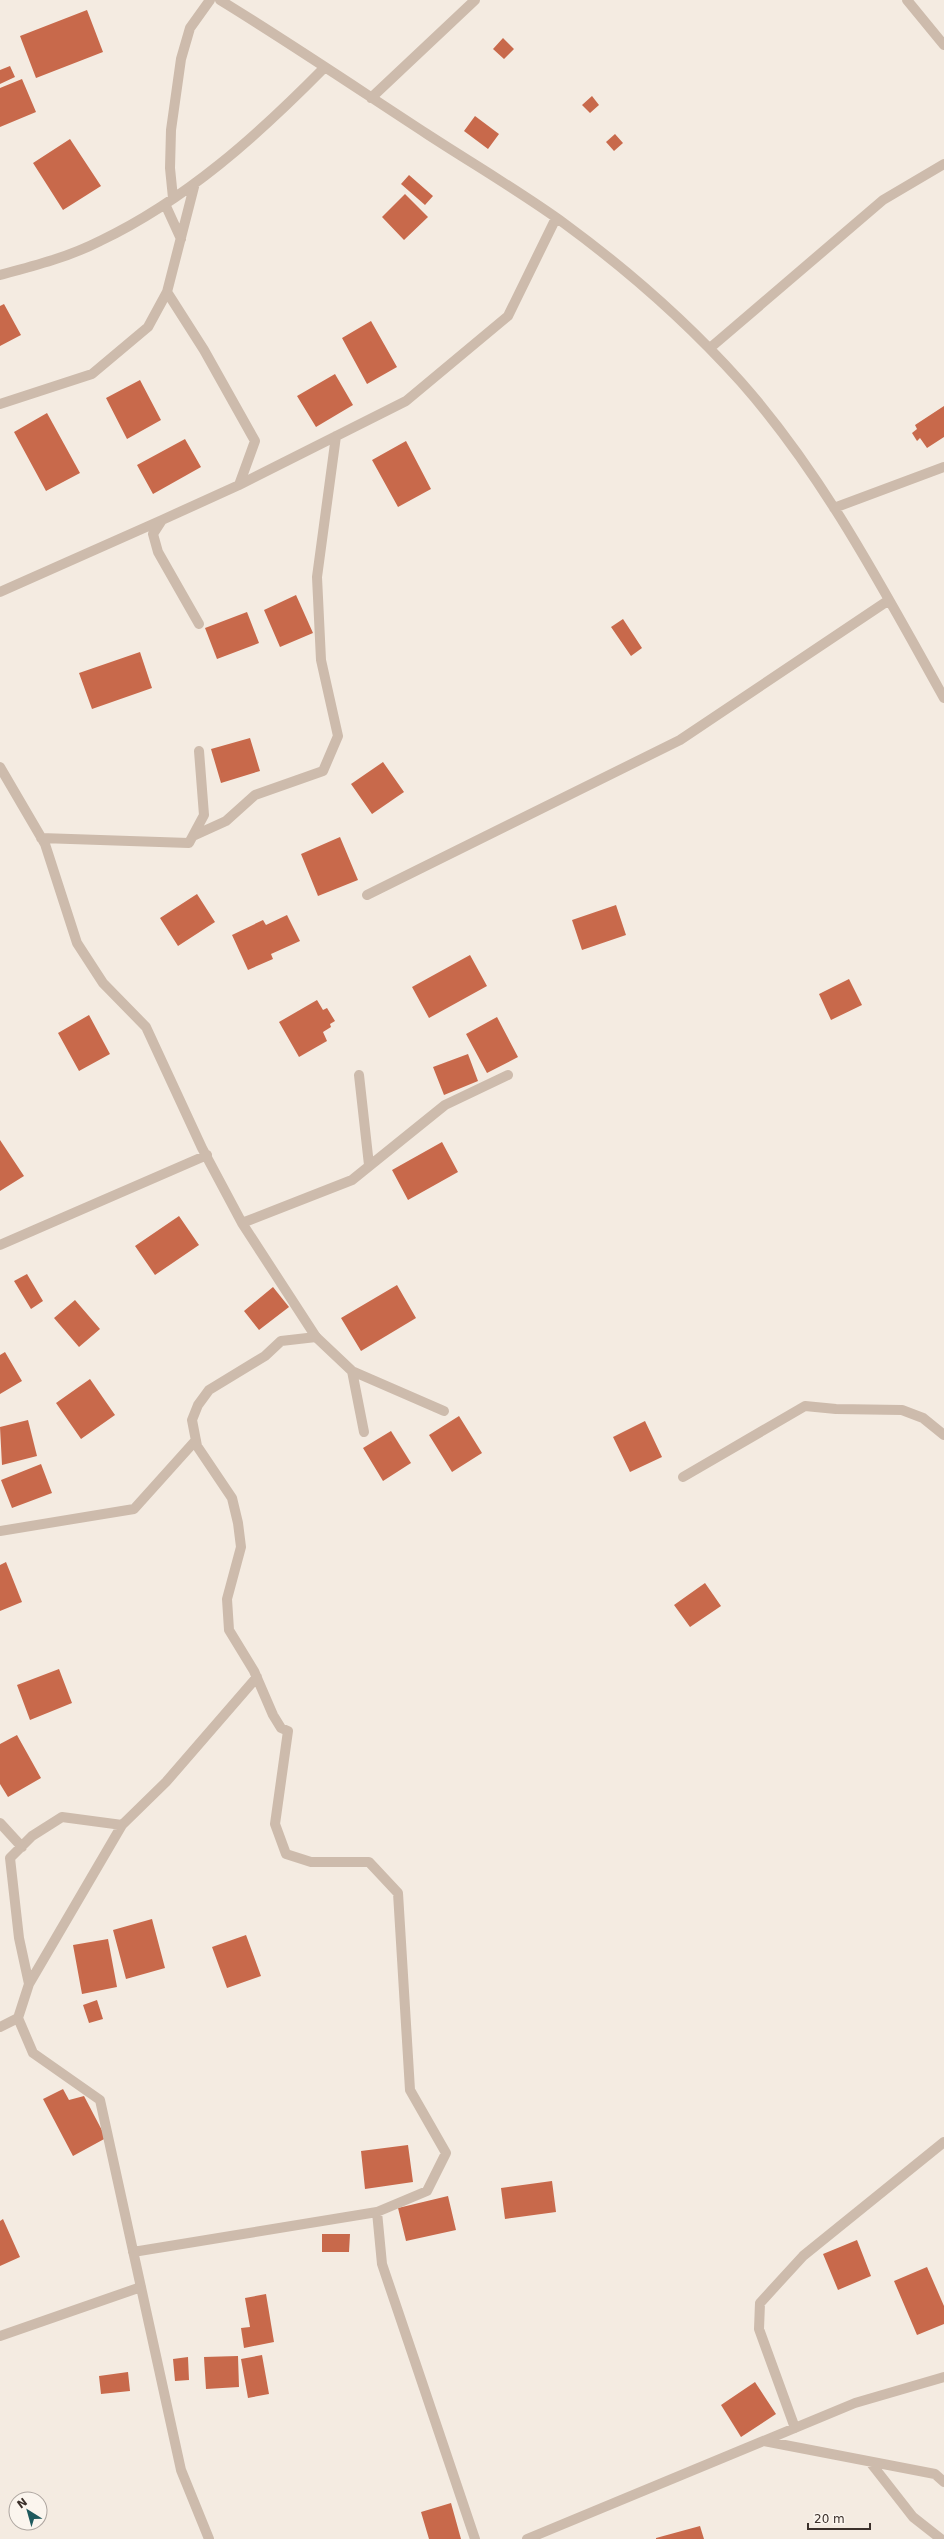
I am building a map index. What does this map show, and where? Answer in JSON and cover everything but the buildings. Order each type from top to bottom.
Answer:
[{"type":"street","points":[[182,239],[169,201],[171,130],[181,59],[190,28],[210,0]]},
{"type":"street","points":[[220,0],[274,33],[324,68],[556,218],[653,295],[710,348],[743,384],[793,446],[834,508],[889,600],[944,698]]},
{"type":"street","points":[[371,98],[475,0]]},
{"type":"street","points":[[907,0],[944,45]]},
{"type":"street","points":[[0,275],[70,254],[101,241],[169,201],[249,140],[324,68]]},
{"type":"street","points":[[710,348],[883,200],[944,164]]},
{"type":"street","points":[[0,404],[92,374],[148,327],[167,292],[182,239],[195,182]]},
{"type":"street","points":[[0,592],[239,485],[406,401],[508,316],[556,218]]},
{"type":"street","points":[[167,292],[204,350],[254,441],[239,485]]},
{"type":"street","points":[[192,836],[226,821],[255,795],[323,771],[338,736],[321,660],[317,577],[336,436]]},
{"type":"street","points":[[834,508],[944,467]]},
{"type":"street","points":[[162,520],[153,534],[158,552],[199,624]]},
{"type":"street","points":[[367,895],[680,740],[889,600]]},
{"type":"street","points":[[41,838],[189,843],[204,815],[199,751]]},
{"type":"street","points":[[0,767],[41,838],[78,943],[103,983],[146,1027],[206,1155],[242,1223],[316,1337],[352,1372],[444,1411]]},
{"type":"street","points":[[359,1075],[369,1166]]},
{"type":"street","points":[[242,1223],[352,1180],[445,1106],[508,1075]]},
{"type":"street","points":[[0,1245],[206,1155]]},
{"type":"street","points":[[133,2252],[377,2212],[427,2191],[446,2153],[410,2090],[398,1894],[369,1862],[311,1862],[286,1854],[275,1824],[288,1731],[281,1728],[257,1677],[229,1630],[227,1599],[241,1547],[232,1498],[197,1446],[192,1420],[198,1405],[209,1390],[265,1356],[281,1341],[316,1337]]},
{"type":"street","points":[[352,1372],[364,1432]]},
{"type":"street","points":[[683,1477],[804,1406],[836,1409],[902,1410],[923,1418],[944,1435]]},
{"type":"street","points":[[0,1531],[134,1509],[196,1440]]},
{"type":"street","points":[[209,2539],[181,2470],[100,2100],[33,2053],[18,2018],[29,1984],[122,1825],[166,1782],[257,1677]]},
{"type":"street","points":[[29,1984],[19,1938],[10,1858],[32,1836],[62,1817],[122,1825]]},
{"type":"street","points":[[0,1823],[22,1847]]},
{"type":"street","points":[[0,2027],[18,2018]]},
{"type":"street","points":[[795,2428],[759,2329],[760,2303],[803,2256],[944,2142]]},
{"type":"street","points":[[377,2212],[382,2264],[475,2539]]},
{"type":"street","points":[[0,2336],[141,2287]]},
{"type":"street","points":[[527,2539],[856,2403],[944,2377]]},
{"type":"street","points":[[764,2441],[935,2474],[944,2482]]},
{"type":"street","points":[[870,2462],[913,2517],[941,2539]]}]
